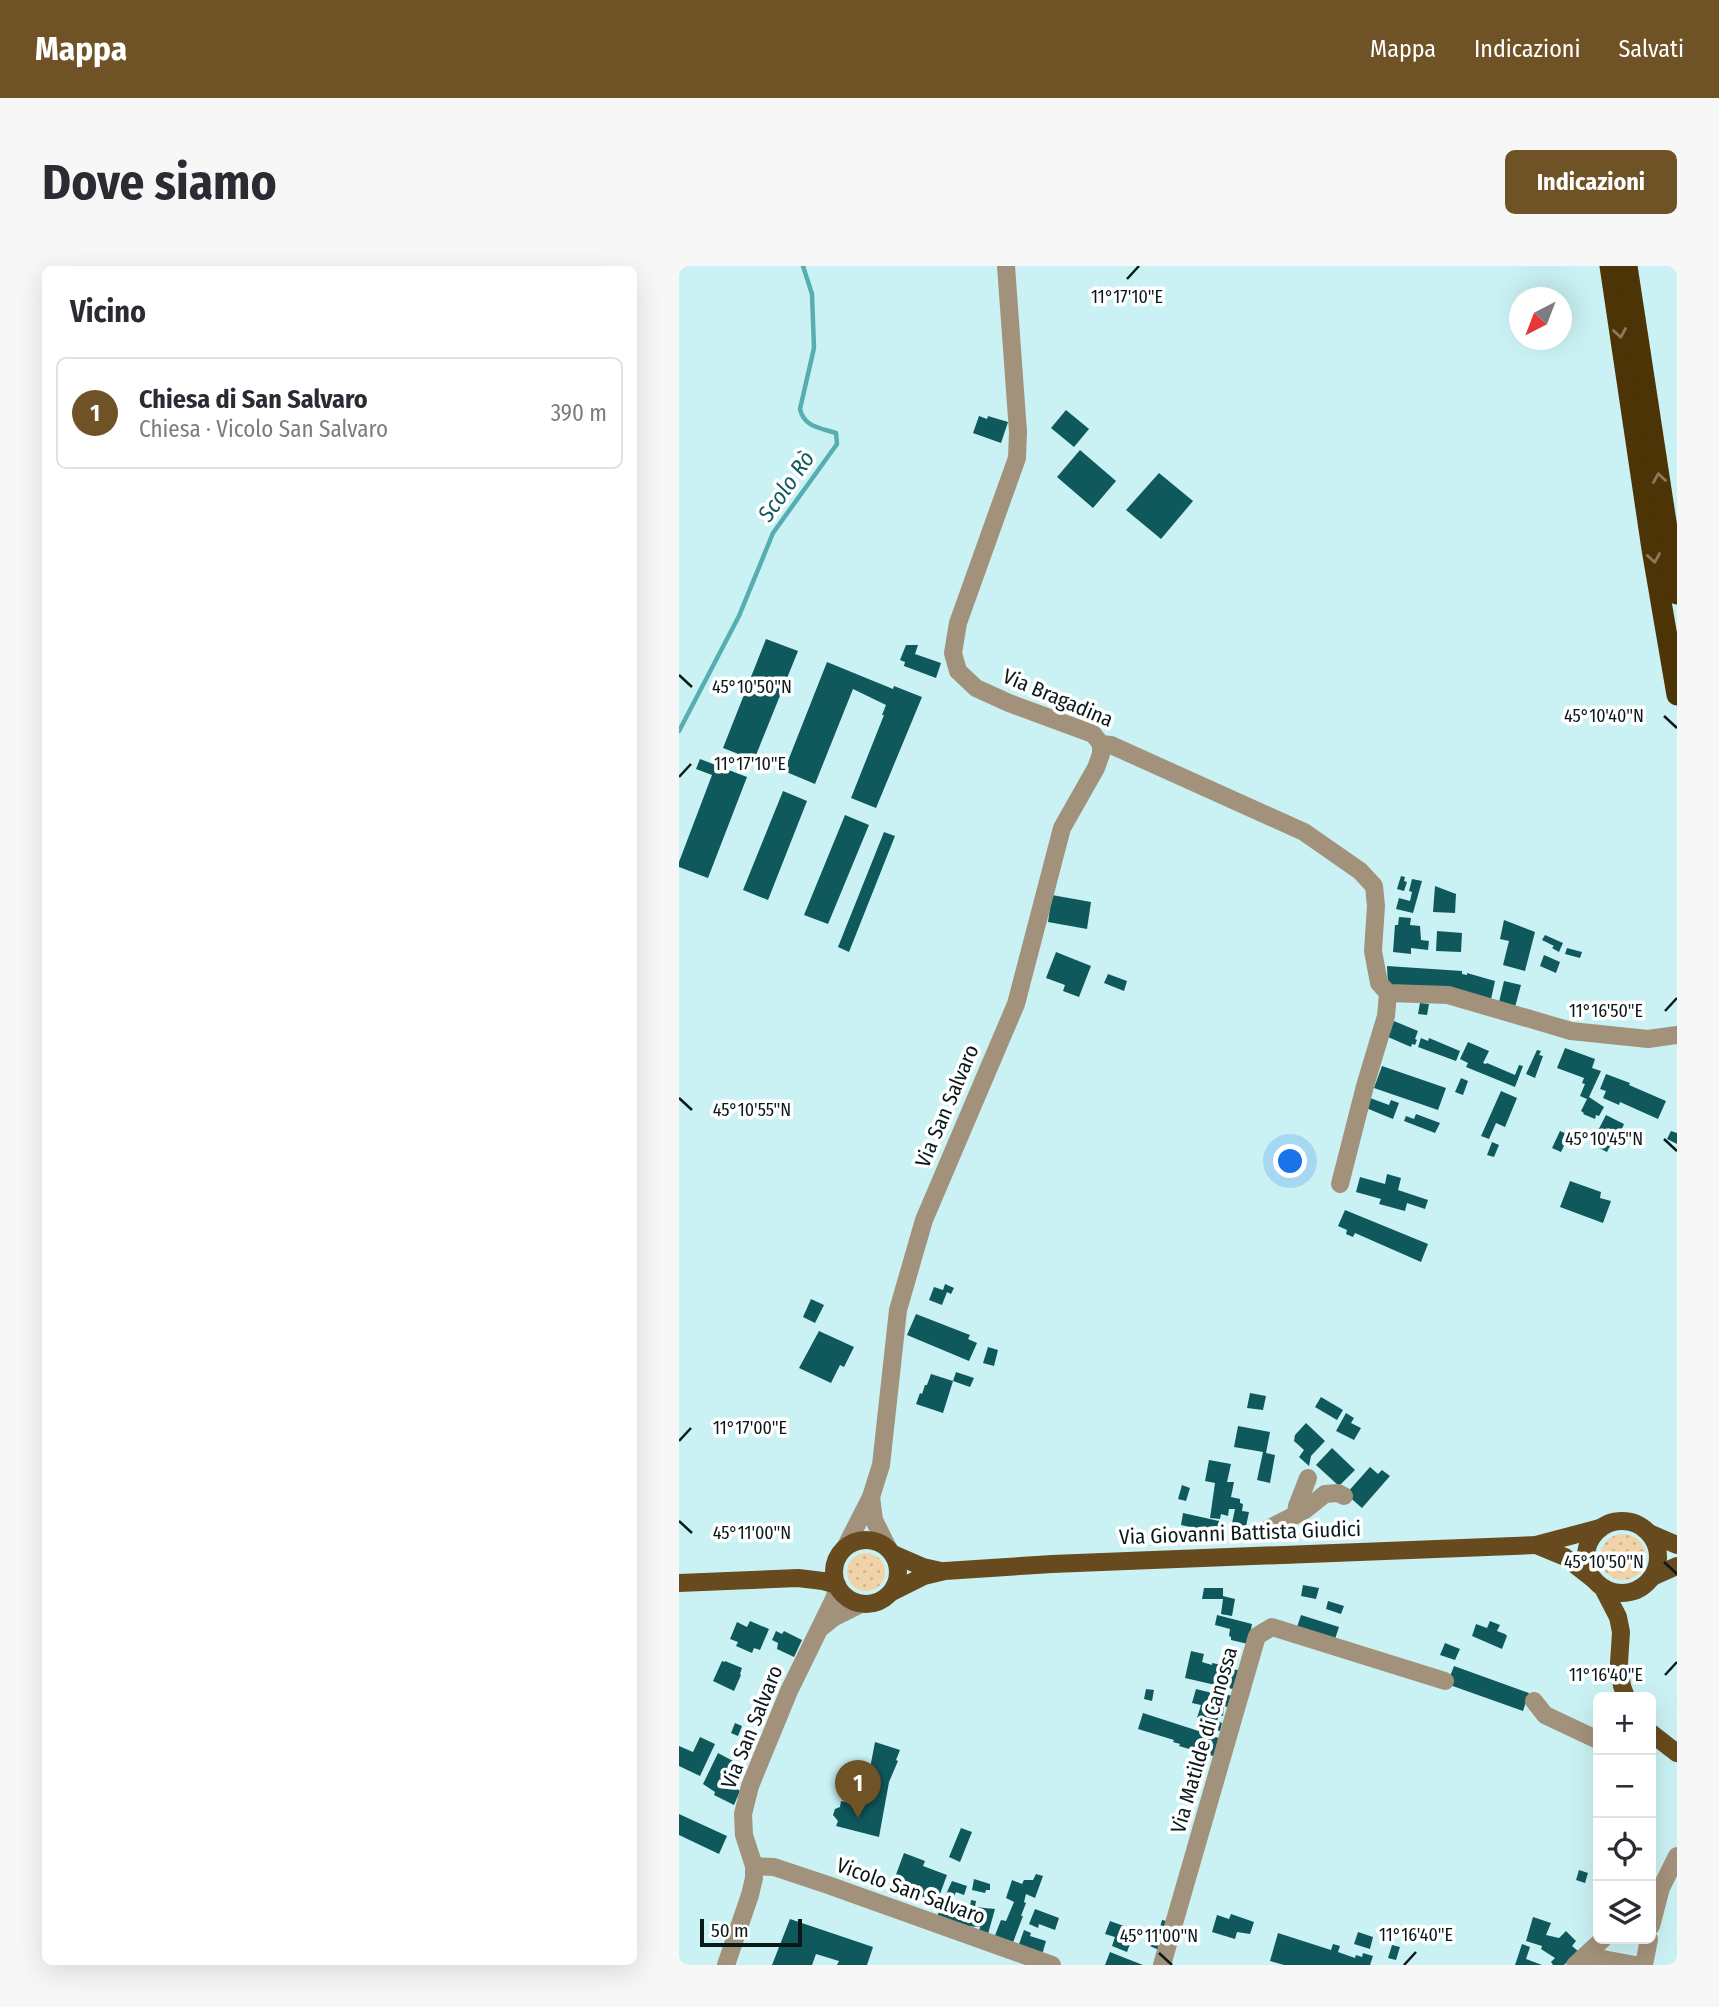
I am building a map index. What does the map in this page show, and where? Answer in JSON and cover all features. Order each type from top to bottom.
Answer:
[{"type":"highway","points":[[1610,266],[1677,695]]},
{"type":"highway","points":[[1627,266],[1677,594]]},
{"type":"main road","points":[[1624,1692],[1619,1663],[1621,1632],[1618,1616],[1588,1569],[1587,1547],[1600,1528],[1626,1521],[1677,1545]]},
{"type":"main road","name":"Via Giovanni Battista Giudici","points":[[679,1583],[798,1578],[838,1586],[845,1597],[861,1604],[878,1602],[924,1576],[945,1572],[1052,1564],[1536,1545],[1600,1528]]},
{"type":"main road","points":[[1621,1632],[1657,1566],[1656,1543],[1649,1533]]},
{"type":"main road","name":"Via Giovanni Battista Giudici","points":[[798,1578],[855,1541],[865,1539],[881,1543],[923,1567],[945,1572]]},
{"type":"main road","name":"Via Giovanni Battista Giudici","points":[[1536,1545],[1565,1557],[1598,1584]]},
{"type":"main road","points":[[838,1586],[834,1575],[835,1564],[843,1550]]},
{"type":"main road","points":[[891,1551],[898,1563],[899,1573],[892,1592]]},
{"type":"main road","points":[[1598,1584],[1622,1594],[1677,1566]]},
{"type":"main road","points":[[1656,1740],[1677,1753]]},
{"type":"street","name":"Via Bragadina","points":[[1006,266],[1018,432],[1017,457],[958,623],[953,653],[958,671],[976,688],[1009,704],[1093,734],[1101,744],[1111,745],[1304,832],[1360,871],[1374,886],[1376,906],[1373,951],[1379,983],[1388,993]]},
{"type":"street","name":"Via San Salvaro","points":[[843,1550],[871,1497],[881,1465],[898,1310],[924,1220],[1016,1004],[1062,828],[1096,768],[1101,744]]},
{"type":"street","points":[[1340,1184],[1385,1016],[1388,993],[1448,995],[1571,1031],[1648,1039],[1677,1035]]},
{"type":"street","points":[[1296,1515],[1308,1478]]},
{"type":"street","points":[[1266,1530],[1296,1515],[1325,1494],[1338,1493],[1344,1496]]},
{"type":"street","points":[[871,1497],[874,1520],[891,1551]]},
{"type":"street","name":"Via San Salvaro","points":[[726,1965],[754,1878],[754,1866],[744,1835],[744,1814],[750,1786],[789,1691],[838,1586]]},
{"type":"street","points":[[820,1629],[833,1618],[861,1604]]},
{"type":"street","name":"Via Matilde di Canossa","points":[[1162,1965],[1257,1636],[1272,1628],[1445,1681]]},
{"type":"street","points":[[1534,1701],[1545,1716],[1593,1738]]},
{"type":"street","points":[[1656,1881],[1675,1860]]},
{"type":"street","points":[[1656,1907],[1661,1888],[1675,1860]]},
{"type":"street","name":"Vicolo San Salvaro","points":[[754,1866],[774,1867],[907,1912],[1007,1957],[1052,1965]]},
{"type":"street","points":[[1575,1965],[1598,1944]]},
{"type":"street","points":[[1612,1944],[1615,1961]]},
{"type":"street","points":[[1644,1965],[1648,1944]]},
{"type":"street","points":[[1582,1965],[1603,1959],[1635,1965]]},
{"type":"shaded area","points":[[1623,1534],[1640,1540],[1646,1557],[1640,1574],[1623,1580],[1606,1574],[1600,1557],[1606,1540]]},
{"type":"shaded area","points":[[866,1553],[880,1558],[885,1572],[880,1586],[866,1591],[852,1586],[847,1572],[852,1558]]},
{"type":"building","points":[[1066,410],[1089,429],[1074,447],[1051,428]]},
{"type":"building","points":[[979,416],[1008,422],[1001,443],[973,433]]},
{"type":"building","points":[[1080,450],[1116,481],[1093,508],[1057,477]]},
{"type":"building","points":[[1159,473],[1193,501],[1161,539],[1126,510]]},
{"type":"building","points":[[766,639],[798,651],[754,760],[723,748]]},
{"type":"building","points":[[906,645],[918,645],[915,654],[941,663],[936,678],[904,666],[905,662],[900,660]]},
{"type":"building","points":[[827,662],[893,689],[894,686],[922,697],[876,808],[851,798],[886,705],[853,689],[815,784],[784,771]]},
{"type":"building","points":[[700,759],[747,777],[708,878],[679,867],[712,775],[696,769]]},
{"type":"building","points":[[783,791],[807,801],[768,900],[743,890]]},
{"type":"building","points":[[845,815],[869,825],[828,924],[804,915]]},
{"type":"building","points":[[884,832],[895,836],[849,952],[838,947]]},
{"type":"building","points":[[1401,876],[1405,877],[1404,881],[1407,882],[1404,891],[1397,889]]},
{"type":"building","points":[[1412,879],[1422,881],[1413,913],[1396,909],[1399,898],[1410,901]]},
{"type":"building","points":[[1435,886],[1456,894],[1455,913],[1433,912]]},
{"type":"building","points":[[1052,895],[1091,902],[1087,929],[1048,922]]},
{"type":"building","points":[[1399,917],[1411,918],[1410,925],[1420,926],[1421,940],[1429,941],[1428,950],[1411,948],[1411,954],[1393,952],[1395,925],[1398,925]]},
{"type":"building","points":[[1504,920],[1535,932],[1525,971],[1503,965],[1509,941],[1500,939]]},
{"type":"building","points":[[1437,931],[1462,933],[1461,952],[1436,951]]},
{"type":"building","points":[[1545,935],[1563,943],[1559,952],[1542,940]]},
{"type":"building","points":[[1567,948],[1582,952],[1580,958],[1565,954]]},
{"type":"building","points":[[1056,952],[1091,966],[1079,997],[1063,991],[1065,985],[1046,978]]},
{"type":"building","points":[[1544,955],[1560,962],[1556,973],[1540,966]]},
{"type":"building","points":[[1387,966],[1462,971],[1462,974],[1495,981],[1490,1004],[1388,986]]},
{"type":"building","points":[[1108,974],[1127,981],[1124,991],[1104,983]]},
{"type":"building","points":[[1504,981],[1521,985],[1515,1007],[1499,1002]]},
{"type":"building","points":[[1420,1003],[1429,1004],[1427,1015],[1418,1014]]},
{"type":"building","points":[[1394,1021],[1418,1031],[1415,1045],[1412,1044],[1411,1047],[1388,1037]]},
{"type":"building","points":[[1421,1038],[1428,1041],[1429,1038],[1460,1051],[1456,1061],[1418,1047]]},
{"type":"building","points":[[1468,1042],[1489,1051],[1483,1063],[1515,1075],[1519,1065],[1523,1066],[1515,1087],[1466,1067],[1468,1063],[1460,1059]]},
{"type":"building","points":[[1565,1048],[1595,1059],[1592,1068],[1601,1071],[1589,1097],[1604,1107],[1595,1119],[1581,1111],[1587,1099],[1580,1096],[1585,1084],[1582,1083],[1584,1078],[1557,1068]]},
{"type":"building","points":[[1537,1050],[1541,1051],[1539,1055],[1543,1056],[1535,1078],[1526,1074]]},
{"type":"building","points":[[1382,1066],[1446,1088],[1438,1110],[1374,1088]]},
{"type":"building","points":[[1606,1074],[1666,1101],[1658,1119],[1620,1102],[1619,1105],[1603,1098],[1606,1091],[1600,1089]]},
{"type":"building","points":[[1461,1078],[1468,1081],[1463,1095],[1455,1092]]},
{"type":"building","points":[[1501,1091],[1517,1098],[1505,1127],[1496,1123],[1489,1139],[1481,1136]]},
{"type":"building","points":[[1370,1098],[1389,1105],[1391,1100],[1399,1103],[1393,1119],[1366,1108]]},
{"type":"building","points":[[1416,1114],[1440,1123],[1435,1133],[1404,1121],[1406,1116],[1414,1119]]},
{"type":"building","points":[[1606,1115],[1624,1124],[1615,1146],[1611,1144],[1607,1152],[1591,1144]]},
{"type":"building","points":[[1560,1131],[1569,1135],[1561,1152],[1552,1148]]},
{"type":"building","points":[[1671,1131],[1677,1133],[1677,1144],[1667,1139]]},
{"type":"building","points":[[1492,1142],[1499,1145],[1494,1157],[1487,1155]]},
{"type":"building","points":[[1387,1174],[1401,1178],[1398,1190],[1428,1200],[1425,1209],[1407,1203],[1405,1211],[1379,1204],[1381,1199],[1356,1192],[1360,1177],[1385,1184]]},
{"type":"building","points":[[1570,1181],[1601,1192],[1600,1198],[1611,1201],[1603,1223],[1560,1207]]},
{"type":"building","points":[[1345,1210],[1428,1244],[1421,1262],[1355,1233],[1353,1237],[1346,1234],[1347,1230],[1338,1226]]},
{"type":"building","points":[[945,1284],[954,1288],[951,1294],[947,1292],[942,1305],[929,1300],[934,1287],[943,1290]]},
{"type":"building","points":[[811,1299],[824,1305],[815,1323],[803,1317]]},
{"type":"building","points":[[916,1314],[970,1335],[968,1339],[977,1343],[969,1361],[907,1335]]},
{"type":"building","points":[[819,1331],[854,1347],[844,1367],[840,1365],[831,1383],[799,1368]]},
{"type":"building","points":[[988,1347],[998,1350],[994,1366],[983,1363]]},
{"type":"building","points":[[956,1372],[974,1378],[970,1387],[953,1381]]},
{"type":"building","points":[[931,1374],[953,1381],[943,1413],[916,1404]]},
{"type":"building","points":[[1250,1393],[1266,1396],[1263,1410],[1247,1408]]},
{"type":"building","points":[[1321,1397],[1343,1410],[1337,1420],[1315,1407]]},
{"type":"building","points":[[1346,1413],[1354,1418],[1351,1423],[1361,1428],[1354,1440],[1336,1431]]},
{"type":"building","points":[[1306,1423],[1325,1441],[1311,1456],[1309,1466],[1299,1457],[1304,1450],[1294,1441],[1295,1435]]},
{"type":"building","points":[[1238,1426],[1270,1432],[1266,1453],[1275,1455],[1270,1483],[1257,1480],[1263,1452],[1234,1447]]},
{"type":"building","points":[[1332,1448],[1355,1470],[1339,1486],[1316,1465]]},
{"type":"building","points":[[1209,1460],[1231,1464],[1227,1482],[1234,1482],[1231,1497],[1240,1499],[1243,1504],[1242,1511],[1249,1512],[1245,1531],[1231,1528],[1235,1509],[1229,1509],[1228,1516],[1221,1514],[1220,1519],[1210,1518],[1215,1483],[1205,1481]]},
{"type":"building","points":[[1370,1467],[1378,1474],[1382,1470],[1390,1476],[1362,1508],[1346,1494]]},
{"type":"building","points":[[1182,1485],[1190,1488],[1186,1501],[1178,1499]]},
{"type":"building","points":[[1183,1513],[1219,1521],[1216,1535],[1181,1525]]},
{"type":"building","points":[[1303,1585],[1319,1588],[1316,1599],[1301,1596]]},
{"type":"building","points":[[1204,1588],[1223,1588],[1223,1596],[1235,1599],[1232,1616],[1221,1614],[1223,1599],[1202,1599]]},
{"type":"building","points":[[1328,1601],[1344,1606],[1341,1614],[1326,1609]]},
{"type":"building","points":[[1217,1615],[1252,1624],[1248,1644],[1231,1640],[1230,1629],[1215,1625]]},
{"type":"building","points":[[1301,1615],[1339,1627],[1333,1645],[1295,1633]]},
{"type":"building","points":[[750,1621],[769,1629],[760,1650],[754,1648],[752,1653],[736,1646],[738,1642],[730,1639],[737,1622],[747,1627]]},
{"type":"building","points":[[1490,1621],[1500,1625],[1497,1631],[1507,1636],[1502,1649],[1472,1636],[1476,1624],[1487,1628]]},
{"type":"building","points":[[776,1631],[782,1634],[784,1631],[802,1640],[794,1657],[777,1649],[778,1643],[772,1640]]},
{"type":"building","points":[[1445,1643],[1460,1649],[1455,1660],[1440,1655]]},
{"type":"building","points":[[1191,1651],[1204,1654],[1202,1662],[1243,1671],[1237,1690],[1185,1678]]},
{"type":"building","points":[[722,1661],[742,1668],[734,1691],[713,1681]]},
{"type":"building","points":[[1454,1666],[1529,1693],[1523,1711],[1447,1684]]},
{"type":"building","points":[[1146,1689],[1154,1690],[1152,1701],[1144,1699]]},
{"type":"building","points":[[1196,1689],[1212,1693],[1210,1701],[1217,1703],[1219,1692],[1235,1697],[1231,1708],[1224,1706],[1223,1716],[1219,1715],[1217,1721],[1222,1723],[1220,1731],[1211,1729],[1213,1722],[1197,1718],[1201,1705],[1192,1703]]},
{"type":"building","points":[[1143,1713],[1224,1741],[1220,1758],[1179,1746],[1174,1740],[1138,1729]]},
{"type":"building","points":[[735,1723],[742,1726],[738,1736],[731,1733]]},
{"type":"building","points":[[700,1737],[715,1744],[700,1776],[679,1766],[679,1746],[693,1752]]},
{"type":"building","points":[[875,1742],[900,1750],[889,1782],[879,1837],[836,1826],[838,1821],[833,1815],[835,1809],[840,1807],[841,1801],[863,1805]]},
{"type":"building","points":[[718,1753],[733,1761],[729,1770],[735,1773],[736,1777],[732,1785],[740,1791],[734,1805],[714,1795],[715,1792],[703,1784]]},
{"type":"building","points":[[679,1814],[727,1836],[719,1854],[679,1835]]},
{"type":"building","points":[[961,1828],[972,1832],[960,1862],[949,1857]]},
{"type":"building","points":[[904,1853],[925,1861],[923,1866],[947,1875],[937,1902],[891,1888]]},
{"type":"building","points":[[1579,1870],[1588,1873],[1585,1883],[1576,1880]]},
{"type":"building","points":[[1036,1874],[1043,1876],[1035,1898],[1026,1894],[1023,1916],[1012,1945],[994,1938],[1001,1920],[1006,1921],[1014,1902],[1006,1898],[1012,1880],[1022,1884],[1024,1880],[1033,1880]]},
{"type":"building","points":[[974,1879],[990,1884],[990,1890],[985,1893],[972,1890]]},
{"type":"building","points":[[952,1881],[967,1886],[964,1895],[956,1892],[953,1899],[943,1901]]},
{"type":"building","points":[[971,1900],[976,1901],[975,1907],[995,1909],[988,1934],[979,1932],[980,1927],[964,1926],[937,1916],[942,1906],[951,1909],[954,1901],[970,1907]]},
{"type":"building","points":[[1035,1909],[1059,1918],[1055,1930],[1039,1924],[1038,1928],[1029,1924]]},
{"type":"building","points":[[1231,1914],[1254,1922],[1250,1934],[1237,1932],[1235,1939],[1212,1932],[1217,1915],[1229,1919]]},
{"type":"building","points":[[1533,1917],[1551,1923],[1546,1935],[1559,1938],[1566,1931],[1576,1941],[1572,1946],[1578,1951],[1564,1965],[1553,1965],[1551,1962],[1555,1958],[1541,1949],[1542,1946],[1526,1941]]},
{"type":"building","points":[[790,1919],[873,1947],[867,1965],[837,1965],[839,1961],[816,1954],[812,1965],[772,1965]]},
{"type":"building","points":[[1162,1920],[1171,1922],[1163,1952],[1150,1946],[1153,1933],[1158,1934]]},
{"type":"building","points":[[1110,1921],[1135,1930],[1127,1952],[1112,1946],[1115,1937],[1105,1934]]},
{"type":"building","points":[[1024,1930],[1031,1933],[1030,1936],[1046,1941],[1042,1955],[1018,1947]]},
{"type":"building","points":[[1358,1932],[1373,1937],[1370,1949],[1354,1944]]},
{"type":"building","points":[[1278,1933],[1331,1950],[1333,1944],[1340,1946],[1338,1952],[1355,1958],[1356,1955],[1362,1957],[1363,1953],[1373,1956],[1370,1965],[1284,1965],[1270,1961]]},
{"type":"building","points":[[1522,1944],[1530,1947],[1526,1959],[1542,1965],[1515,1965]]},
{"type":"building","points":[[1392,1945],[1400,1947],[1396,1960],[1388,1958]]},
{"type":"building","points":[[1110,1952],[1125,1958],[1143,1965],[1105,1965]]},
{"type":"waterway","name":"Scolo Rò","points":[[679,731],[739,616],[773,533],[837,444],[836,433],[809,423],[800,409],[814,348],[812,294],[803,266]]},
{"type":"place","name":"Chiesa di San Salvaro","points":[[858,1818]]}]
